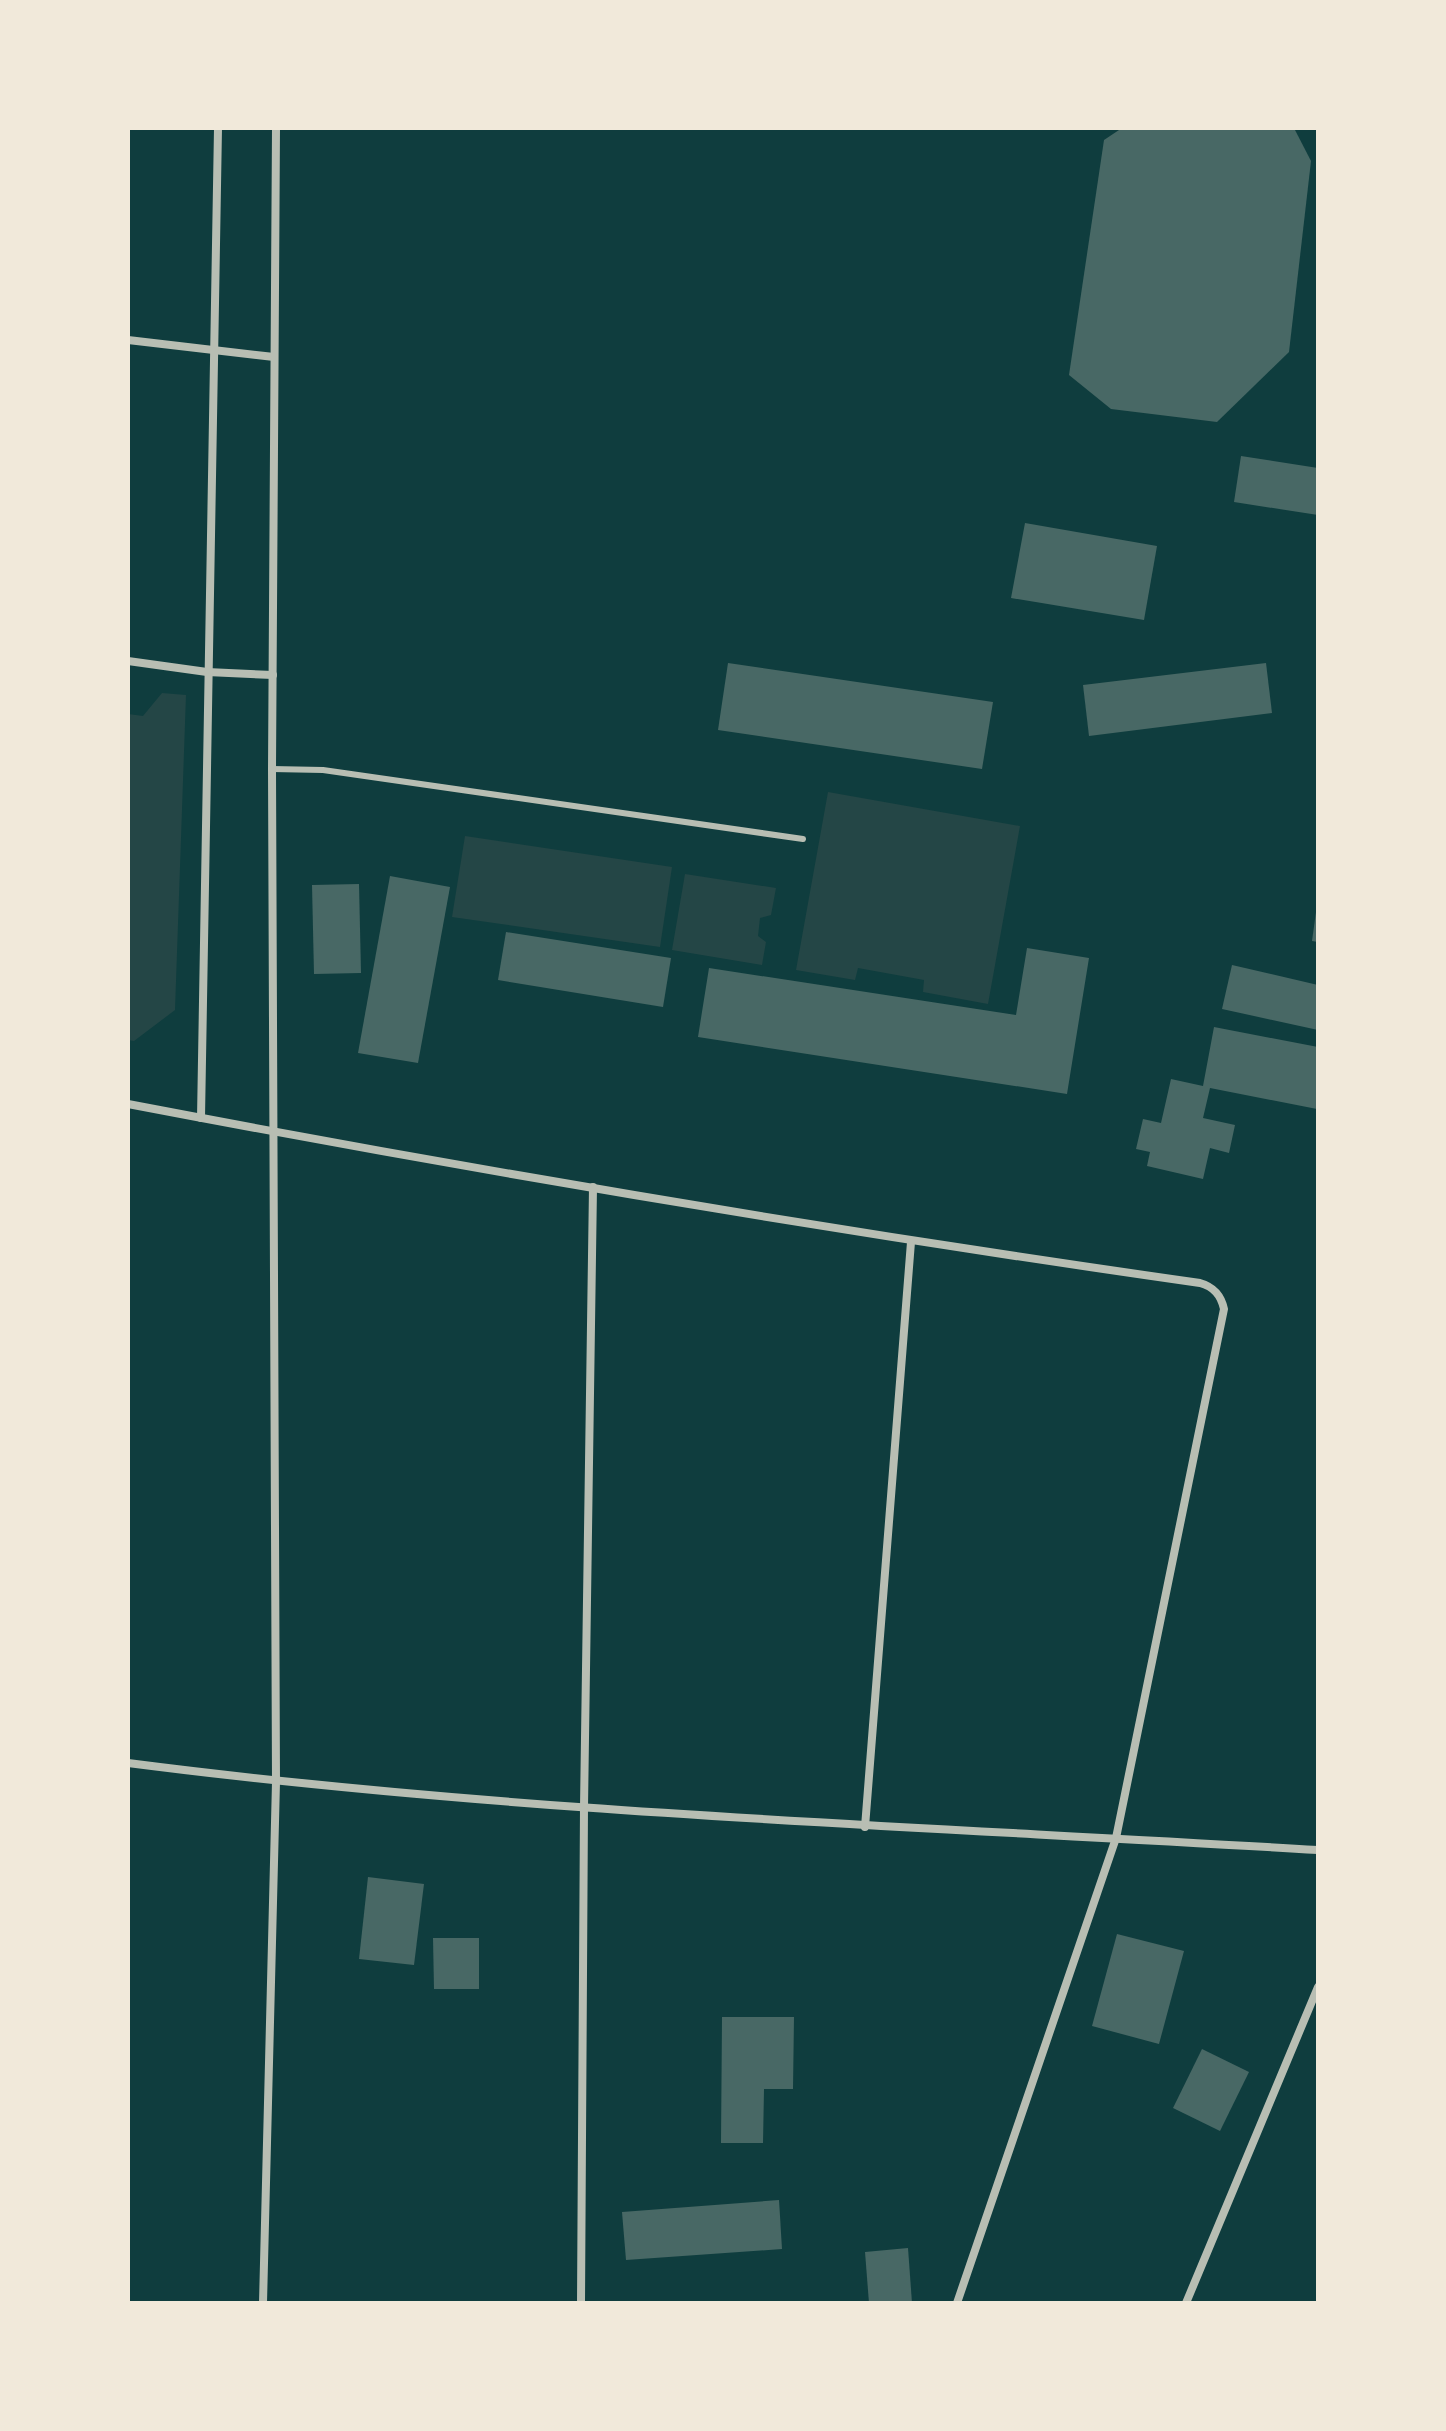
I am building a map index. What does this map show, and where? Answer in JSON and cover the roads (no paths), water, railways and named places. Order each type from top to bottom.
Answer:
[{"type":"street","points":[[201,1118],[218,128]]},
{"type":"street","points":[[263,2303],[276,1782],[272,769],[276,128]]},
{"type":"street","points":[[128,340],[274,357]]},
{"type":"street","points":[[128,661],[207,672],[273,675]]},
{"type":"street","points":[[128,1104],[273,1133],[911,1242],[1200,1283],[1215,1291],[1222,1300],[1224,1309],[1116,1838],[957,2303]]},
{"type":"street","points":[[581,2303],[593,1187]]},
{"type":"street","points":[[865,1827],[911,1242]]},
{"type":"street","points":[[128,1763],[276,1782],[584,1807],[865,1827],[1318,1850]]},
{"type":"street","points":[[1186,2303],[1318,1987]]},
{"type":"lane","points":[[272,769],[323,770],[803,839]]}]
